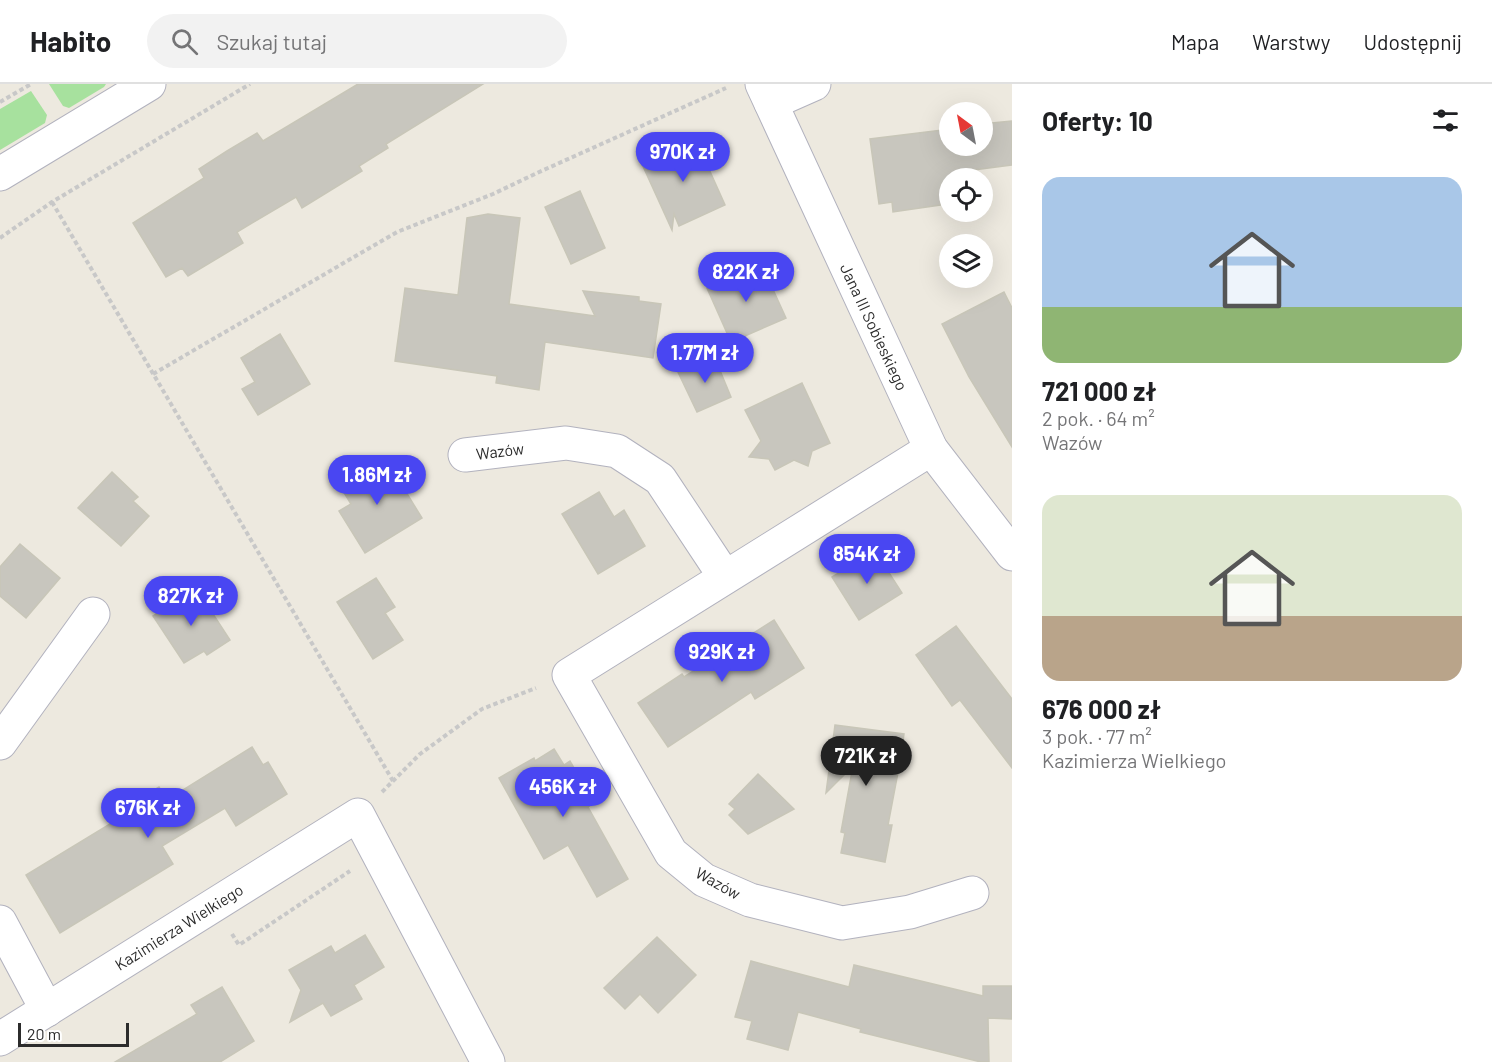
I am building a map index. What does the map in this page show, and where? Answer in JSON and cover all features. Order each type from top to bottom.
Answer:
[{"type":"street","points":[[0,174],[149,84]]},
{"type":"street","points":[[767,94],[814,84]]},
{"type":"street","name":"Jana III Sobieskiego","points":[[767,94],[931,449],[1012,554]]},
{"type":"street","name":"Wazów","points":[[465,455],[566,443],[617,451],[660,479],[725,577]]},
{"type":"street","points":[[569,675],[931,449]]},
{"type":"street","points":[[0,743],[93,614]]},
{"type":"street","name":"Wazów","points":[[569,675],[672,853],[704,880],[750,900],[842,923],[910,912],[972,893]]},
{"type":"street","points":[[358,815],[488,1062]]},
{"type":"street","name":"Kazimierza Wielkiego","points":[[0,1039],[358,815]]},
{"type":"street","points":[[0,922],[47,1010]]},
{"type":"path","points":[[0,102],[31,84]]},
{"type":"path","points":[[0,238],[52,202],[250,84]]},
{"type":"path","points":[[153,374],[397,232],[493,194],[728,88]]},
{"type":"path","points":[[52,202],[393,781]]},
{"type":"path","points":[[358,815],[420,754],[482,709],[569,675]]},
{"type":"green space","points":[[49,84],[106,84],[69,108],[63,106]]},
{"type":"green space","points":[[31,91],[47,115],[45,123],[0,150],[0,109]]},
{"type":"building","points":[[358,84],[483,84],[386,144],[388,148],[359,166],[362,171],[302,208],[296,197],[237,232],[243,243],[188,276],[182,268],[166,277],[133,223],[204,178],[199,169],[227,151],[257,133],[263,141]]},
{"type":"building","points":[[1012,121],[1012,165],[989,168],[939,168],[939,205],[893,212],[892,202],[879,204],[870,139],[939,130],[939,156],[993,156],[993,123]]},
{"type":"building","points":[[695,138],[725,205],[679,226],[674,214],[672,230],[641,162]]},
{"type":"building","points":[[580,191],[605,248],[571,264],[545,207]]},
{"type":"building","points":[[488,214],[520,218],[509,304],[595,316],[583,291],[639,297],[639,301],[661,304],[653,358],[545,342],[539,390],[496,383],[497,376],[395,361],[405,288],[458,295],[467,218]]},
{"type":"building","points":[[761,263],[786,318],[731,342],[707,288]]},
{"type":"building","points":[[1004,292],[1012,308],[1012,447],[969,377],[942,324]]},
{"type":"building","points":[[280,334],[310,384],[258,415],[242,389],[255,382],[241,358]]},
{"type":"building","points":[[714,356],[731,397],[697,412],[678,372]]},
{"type":"building","points":[[802,383],[830,443],[812,451],[808,466],[794,460],[775,470],[769,459],[749,457],[761,441],[745,410]]},
{"type":"building","points":[[385,458],[422,518],[365,553],[339,511],[351,504],[340,486]]},
{"type":"building","points":[[112,472],[138,497],[133,501],[149,516],[121,546],[78,508]]},
{"type":"building","points":[[599,492],[614,517],[624,510],[645,546],[598,574],[562,514]]},
{"type":"building","points":[[20,544],[60,578],[26,618],[0,596],[0,567]]},
{"type":"building","points":[[875,551],[902,593],[859,620],[832,577]]},
{"type":"building","points":[[376,578],[395,607],[385,613],[403,640],[373,659],[337,602]]},
{"type":"building","points":[[196,588],[230,640],[207,655],[204,651],[184,663],[153,616]]},
{"type":"building","points":[[774,620],[804,668],[755,699],[751,692],[668,747],[638,703],[682,674],[684,677]]},
{"type":"building","points":[[956,626],[1012,699],[1012,768],[960,700],[952,706],[916,655]]},
{"type":"building","points":[[835,725],[904,734],[888,825],[892,825],[885,862],[841,853],[845,833],[841,832],[853,766],[826,793]]},
{"type":"building","points":[[252,747],[263,765],[268,762],[287,794],[236,826],[225,808],[162,846],[173,864],[60,933],[26,875],[115,821],[111,815],[159,787],[167,800]]},
{"type":"building","points":[[554,749],[564,765],[570,761],[594,803],[588,807],[628,879],[597,897],[568,845],[544,859],[499,778]]},
{"type":"building","points":[[758,774],[794,809],[748,834],[729,815],[735,809],[729,804]]},
{"type":"building","points":[[365,935],[384,967],[354,985],[362,999],[331,1016],[323,1003],[290,1022],[301,990],[289,970],[331,946],[335,953]]},
{"type":"building","points":[[657,937],[696,975],[658,1013],[640,994],[625,1009],[604,988]]},
{"type":"building","points":[[751,961],[849,987],[854,965],[983,996],[983,986],[1012,986],[1012,1019],[988,1018],[989,1062],[981,1062],[860,1032],[861,1029],[798,1012],[788,1050],[747,1039],[752,1021],[735,1017]]},
{"type":"building","points":[[222,987],[254,1041],[220,1062],[115,1062],[197,1014],[191,1005]]}]
